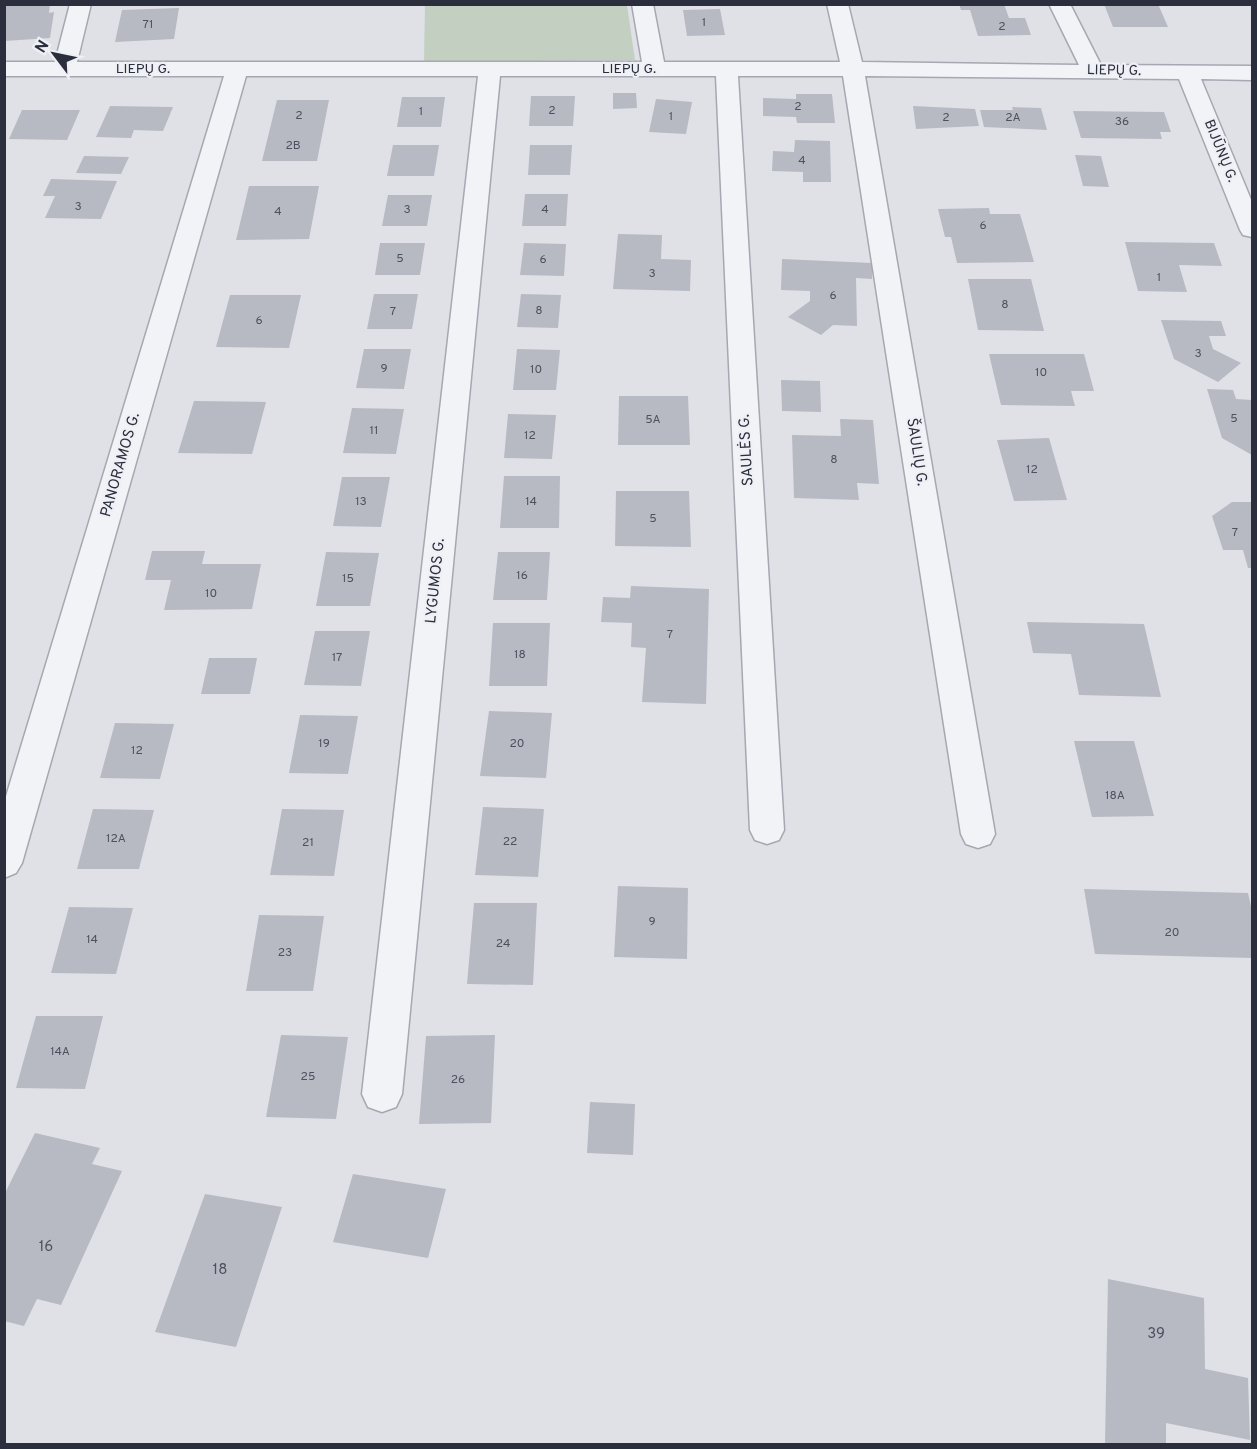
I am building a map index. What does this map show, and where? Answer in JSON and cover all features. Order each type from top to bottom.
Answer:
[{"type":"street","points":[[64,69],[81,4]]},
{"type":"street","points":[[642,4],[654,69]]},
{"type":"street","name":"ŠAULIŲ G.","points":[[837,4],[854,69],[978,834]]},
{"type":"street","points":[[1059,4],[1093,71]]},
{"type":"street","name":"PANORAMOS G.","points":[[4,863],[237,68]]},
{"type":"street","name":"LIEPŲ G.","points":[[4,69],[854,69],[1252,73]]},
{"type":"street","name":"LYGUMOS G.","points":[[382,1094],[490,69]]},
{"type":"street","name":"SAULĖS G.","points":[[727,69],[767,830]]},
{"type":"street","name":"BIJŪNŲ G.","points":[[1187,72],[1252,230]]},
{"type":"green space","points":[[425,4],[627,5],[635,60],[424,62]]},
{"type":"building","points":[[4,4],[50,4],[49,13],[54,12],[50,38],[4,41]]},
{"type":"building","points":[[959,4],[1004,4],[1009,18],[1025,18],[1031,35],[978,36],[970,10],[961,10]]},
{"type":"building","points":[[1104,4],[1158,4],[1168,27],[1113,27]]},
{"type":"building","points":[[179,8],[174,39],[115,42],[122,10]]},
{"type":"building","points":[[720,9],[725,35],[687,36],[683,10]]},
{"type":"building","points":[[613,93],[636,93],[637,108],[613,109]]},
{"type":"building","points":[[796,94],[832,94],[835,123],[797,123],[796,117],[763,116],[763,98],[796,99]]},
{"type":"building","points":[[531,96],[575,96],[573,126],[529,126]]},
{"type":"building","points":[[402,97],[445,97],[441,127],[397,127]]},
{"type":"building","points":[[656,99],[692,102],[686,134],[649,132]]},
{"type":"building","points":[[277,100],[329,100],[317,161],[262,161]]},
{"type":"building","points":[[110,106],[173,107],[163,131],[134,130],[131,138],[96,137]]},
{"type":"building","points":[[913,106],[975,109],[979,126],[916,129]]},
{"type":"building","points":[[1012,107],[1041,108],[1047,130],[984,127],[980,110],[1013,110]]},
{"type":"building","points":[[22,110],[80,110],[67,140],[9,139]]},
{"type":"building","points":[[1073,111],[1164,112],[1171,132],[1160,132],[1162,139],[1081,138]]},
{"type":"building","points":[[795,140],[830,141],[831,182],[803,182],[803,172],[772,171],[773,151],[794,152]]},
{"type":"building","points":[[393,145],[439,145],[434,176],[387,176]]},
{"type":"building","points":[[530,145],[572,145],[570,175],[528,175]]},
{"type":"building","points":[[1075,155],[1101,156],[1109,187],[1083,186]]},
{"type":"building","points":[[84,156],[129,157],[121,174],[76,173]]},
{"type":"building","points":[[51,179],[117,181],[101,219],[45,218],[55,196],[43,196]]},
{"type":"building","points":[[249,186],[319,186],[309,239],[236,240]]},
{"type":"building","points":[[525,194],[568,194],[566,226],[522,226]]},
{"type":"building","points":[[388,195],[432,195],[427,226],[382,226]]},
{"type":"building","points":[[989,208],[990,214],[1020,214],[1034,262],[957,263],[951,237],[945,237],[938,209]]},
{"type":"building","points":[[618,234],[662,235],[661,259],[691,260],[690,291],[613,289]]},
{"type":"building","points":[[1125,242],[1214,243],[1222,266],[1179,265],[1187,292],[1138,291]]},
{"type":"building","points":[[380,243],[425,243],[420,275],[375,275]]},
{"type":"building","points":[[524,243],[566,244],[564,276],[520,275]]},
{"type":"building","points":[[782,259],[872,263],[872,279],[856,278],[857,326],[833,325],[821,335],[788,317],[810,301],[810,291],[781,290]]},
{"type":"building","points":[[968,279],[1031,279],[1044,331],[978,330]]},
{"type":"building","points":[[374,294],[418,294],[412,329],[367,329]]},
{"type":"building","points":[[521,294],[561,295],[558,328],[517,327]]},
{"type":"building","points":[[230,295],[301,295],[289,348],[216,347]]},
{"type":"building","points":[[1161,320],[1221,321],[1226,336],[1209,336],[1213,349],[1241,363],[1218,382],[1174,359]]},
{"type":"building","points":[[364,349],[411,349],[404,389],[356,388]]},
{"type":"building","points":[[517,349],[560,350],[556,390],[513,390]]},
{"type":"building","points":[[989,354],[1084,354],[1094,391],[1071,391],[1075,406],[1001,405]]},
{"type":"building","points":[[781,380],[820,381],[821,412],[782,411]]},
{"type":"building","points":[[1207,389],[1233,390],[1236,399],[1252,400],[1252,455],[1222,438]]},
{"type":"building","points":[[619,396],[688,396],[690,445],[618,445]]},
{"type":"building","points":[[194,401],[266,402],[252,454],[178,453]]},
{"type":"building","points":[[352,408],[404,409],[396,454],[343,453]]},
{"type":"building","points":[[508,414],[556,415],[552,459],[504,458]]},
{"type":"building","points":[[840,419],[873,420],[879,484],[857,483],[859,500],[794,498],[792,435],[841,436]]},
{"type":"building","points":[[1049,438],[1067,500],[1014,501],[997,440]]},
{"type":"building","points":[[504,476],[560,476],[559,528],[500,528]]},
{"type":"building","points":[[342,477],[390,477],[381,527],[333,526]]},
{"type":"building","points":[[616,491],[689,491],[691,547],[615,546]]},
{"type":"building","points":[[1232,502],[1252,502],[1252,568],[1248,568],[1243,550],[1223,550],[1212,516]]},
{"type":"building","points":[[152,551],[205,551],[202,564],[261,564],[252,609],[164,610],[171,580],[145,580]]},
{"type":"building","points":[[326,552],[379,553],[370,606],[316,606]]},
{"type":"building","points":[[498,552],[550,552],[547,600],[493,600]]},
{"type":"building","points":[[631,586],[709,589],[706,704],[642,702],[646,648],[631,647],[632,623],[601,622],[603,597],[630,598]]},
{"type":"building","points":[[1027,622],[1144,624],[1161,697],[1079,695],[1071,654],[1033,653]]},
{"type":"building","points":[[493,623],[550,623],[547,686],[489,686]]},
{"type":"building","points":[[315,631],[370,631],[361,686],[304,685]]},
{"type":"building","points":[[209,658],[257,658],[250,694],[201,694]]},
{"type":"building","points":[[489,711],[552,713],[546,778],[480,776]]},
{"type":"building","points":[[300,715],[358,716],[348,774],[289,773]]},
{"type":"building","points":[[115,723],[174,724],[160,779],[100,778]]},
{"type":"building","points":[[1074,741],[1134,741],[1154,816],[1092,817]]},
{"type":"building","points":[[483,807],[544,809],[538,877],[475,875]]},
{"type":"building","points":[[93,809],[154,810],[139,869],[77,869]]},
{"type":"building","points":[[282,809],[344,810],[334,876],[270,875]]},
{"type":"building","points":[[618,886],[688,888],[687,959],[614,957]]},
{"type":"building","points":[[1084,889],[1248,893],[1252,911],[1252,958],[1095,954]]},
{"type":"building","points":[[474,903],[537,903],[533,985],[467,984]]},
{"type":"building","points":[[69,907],[133,908],[116,974],[51,973]]},
{"type":"building","points":[[259,915],[324,916],[313,991],[246,991]]},
{"type":"building","points":[[36,1016],[103,1016],[85,1089],[16,1088]]},
{"type":"building","points":[[281,1035],[348,1037],[336,1119],[266,1117]]},
{"type":"building","points":[[495,1035],[491,1123],[419,1124],[426,1036]]},
{"type":"building","points":[[590,1102],[635,1104],[633,1155],[587,1153]]},
{"type":"building","points":[[35,1133],[100,1148],[92,1164],[122,1171],[61,1305],[37,1299],[24,1326],[4,1321],[4,1195]]},
{"type":"building","points":[[353,1174],[446,1189],[428,1258],[333,1242]]},
{"type":"building","points":[[205,1194],[282,1207],[236,1347],[155,1332]]},
{"type":"building","points":[[1108,1279],[1204,1298],[1205,1369],[1248,1378],[1250,1440],[1166,1423],[1166,1444],[1105,1444]]}]
